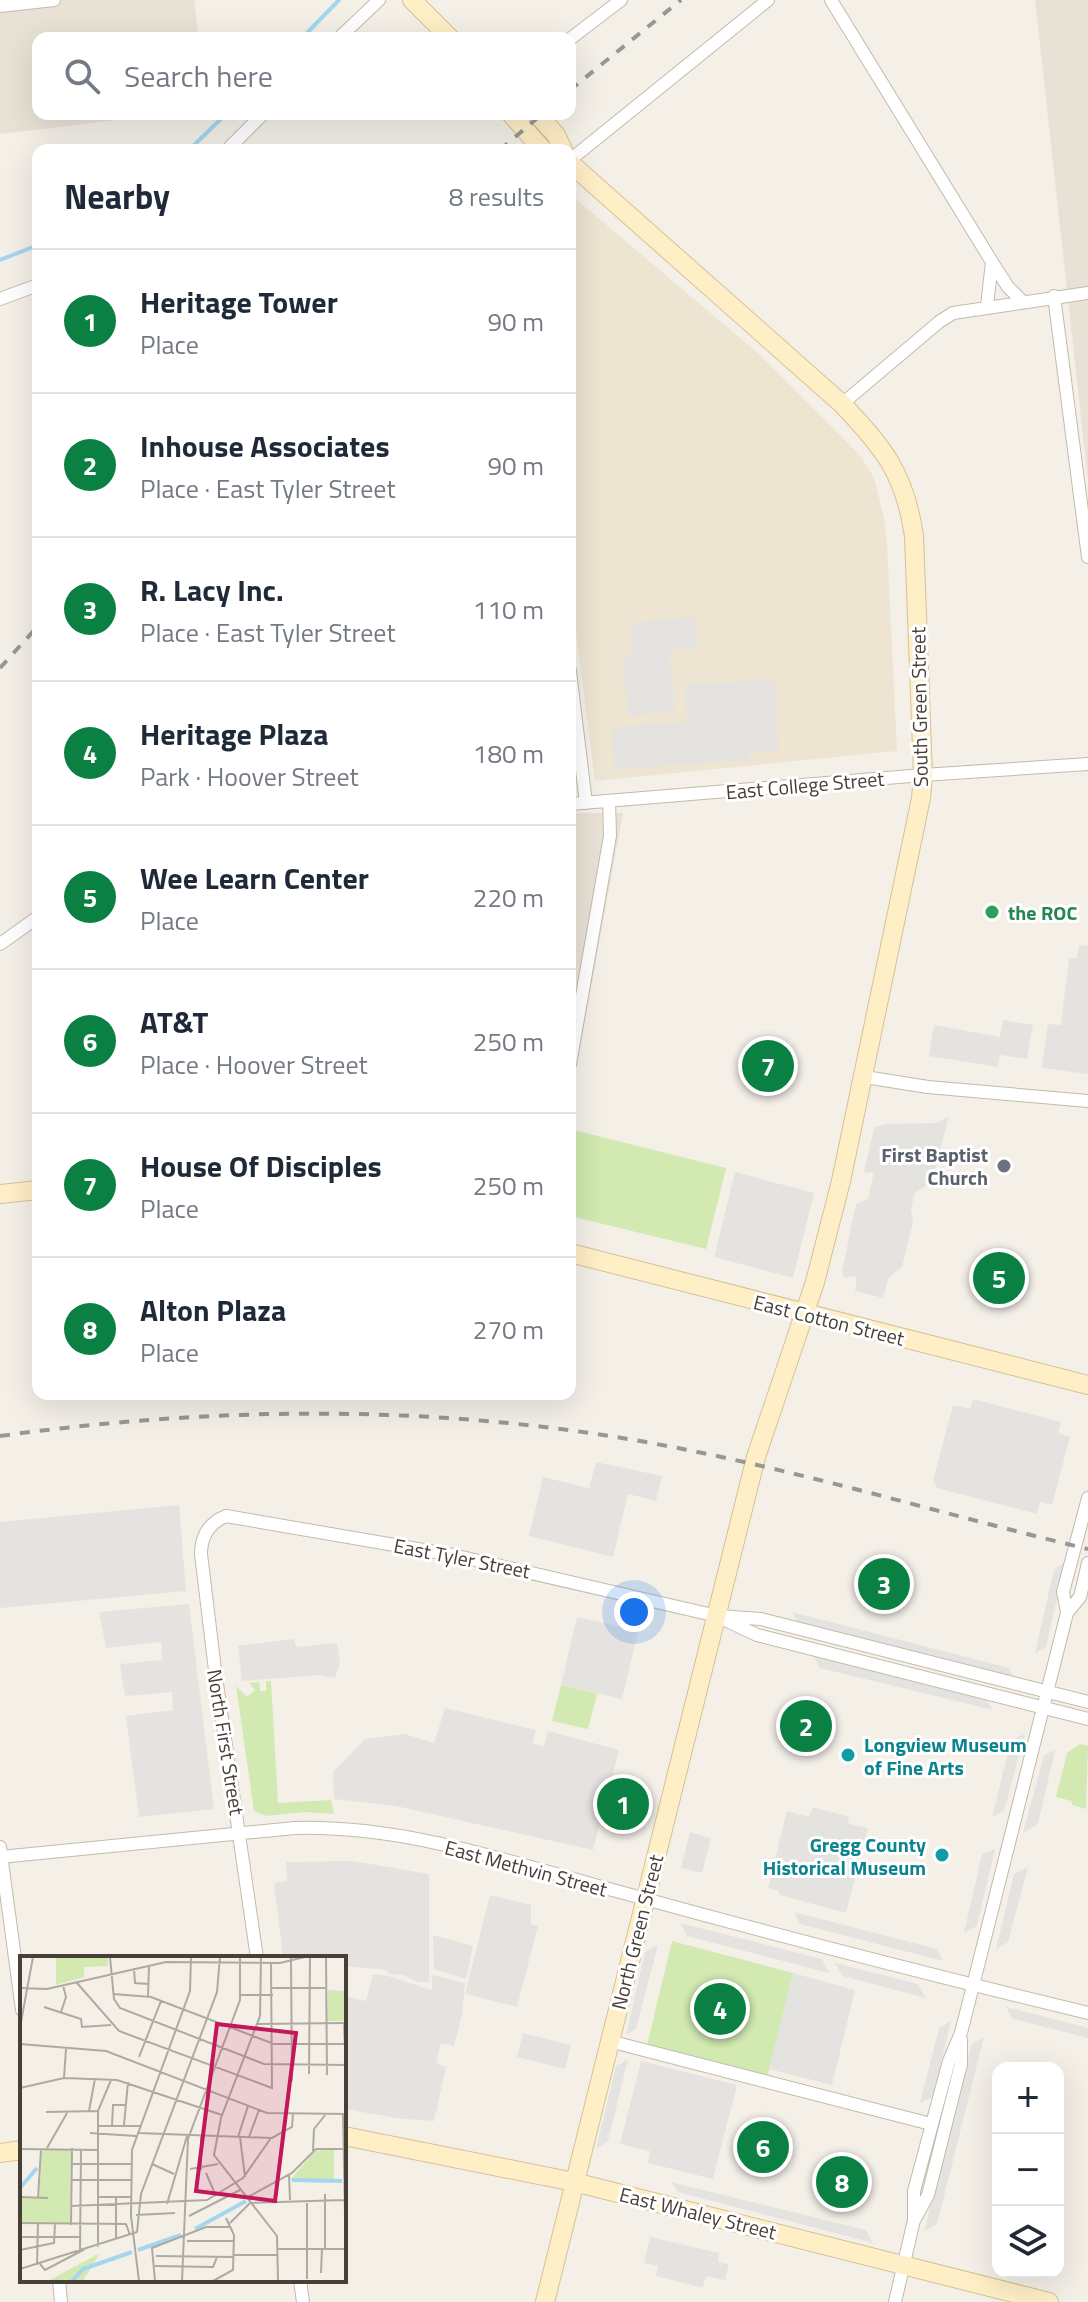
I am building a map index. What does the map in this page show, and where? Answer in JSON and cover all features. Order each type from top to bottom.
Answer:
[{"type":"street","points":[[0,6],[54,0]]},
{"type":"street","points":[[345,32],[379,0]]},
{"type":"street","points":[[412,0],[444,32]]},
{"type":"street","points":[[576,34],[621,0]]},
{"type":"street","points":[[576,156],[768,0]]},
{"type":"street","points":[[831,0],[992,262],[1008,287],[1022,301]]},
{"type":"street","points":[[233,144],[257,120]]},
{"type":"street","points":[[516,120],[538,144]]},
{"type":"street","points":[[542,120],[560,144]]},
{"type":"street","name":"South Green Street","points":[[576,166],[842,404],[867,430],[890,460],[908,500],[915,545],[923,775],[921,798],[841,1181],[805,1315],[753,1470]]},
{"type":"street","points":[[987,306],[992,262]]},
{"type":"street","points":[[0,299],[32,287]]},
{"type":"street","points":[[842,404],[945,317],[959,310],[1088,293]]},
{"type":"street","points":[[1054,296],[1088,557]]},
{"type":"street","points":[[576,720],[586,803]]},
{"type":"street","name":"East College Street","points":[[576,804],[1088,764]]},
{"type":"street","points":[[576,1030],[610,836],[609,801]]},
{"type":"street","points":[[0,944],[32,921]]},
{"type":"street","points":[[865,1077],[928,1087],[1088,1101]]},
{"type":"street","points":[[0,1194],[32,1191]]},
{"type":"street","name":"East Cotton Street","points":[[576,1255],[1088,1385]]},
{"type":"street","name":"North Green Street","points":[[545,2302],[753,1470]]},
{"type":"street","points":[[1067,1613],[1063,1592],[1088,1498]]},
{"type":"street","name":"East Tyler Street","points":[[208,1527],[226,1516],[241,1516],[453,1555],[717,1616],[761,1619],[1088,1702]]},
{"type":"street","name":"North First Street","points":[[208,1527],[201,1546],[202,1567],[257,1956]]},
{"type":"street","points":[[895,2302],[914,2220],[914,2191],[931,2124],[949,2061],[961,2033],[1067,1613],[1080,1597],[1088,1563]]},
{"type":"street","name":"East Tyler Street","points":[[717,1616],[757,1635],[1088,1719]]},
{"type":"street","name":"East Methvin Street","points":[[0,1854],[317,1828],[382,1833],[475,1854],[1088,2013]]},
{"type":"street","points":[[0,1854],[20,1996]]},
{"type":"street","points":[[914,2220],[928,2195],[936,2166],[961,2064],[961,2033]]},
{"type":"street","points":[[609,2041],[931,2124]]},
{"type":"street","name":"East Whaley Street","points":[[346,2136],[574,2182],[1049,2302]]},
{"type":"street","points":[[0,2153],[20,2150]]},
{"type":"street","points":[[59,2282],[61,2302]]},
{"type":"street","points":[[300,2282],[303,2302]]},
{"type":"shaded area","points":[[0,0],[194,0],[198,32],[32,32],[32,120],[118,120],[0,134]]},
{"type":"shaded area","points":[[1035,0],[1088,0],[1088,482],[1075,363]]},
{"type":"shaded area","points":[[576,199],[760,355],[862,458],[874,478],[887,543],[897,751],[595,781],[576,632]]},
{"type":"shaded area","points":[[695,617],[698,647],[669,651],[675,711],[628,716],[622,656],[634,654],[631,623]]},
{"type":"shaded area","points":[[774,680],[779,750],[750,752],[750,760],[614,769],[612,727],[687,722],[685,685]]},
{"type":"shaded area","points":[[576,813],[623,813],[576,1070]]},
{"type":"shaded area","points":[[1079,945],[1088,946],[1088,1074],[1042,1068],[1048,1024],[1061,1025],[1069,958],[1077,958]]},
{"type":"shaded area","points":[[1003,1020],[1033,1025],[1027,1059],[1000,1055],[998,1067],[929,1056],[934,1025],[1000,1037]]},
{"type":"shaded area","points":[[949,1116],[932,1182],[915,1193],[911,1209],[913,1222],[902,1267],[889,1277],[883,1298],[855,1291],[857,1279],[854,1276],[844,1278],[842,1271],[856,1204],[868,1199],[874,1172],[864,1173],[874,1127],[936,1123]]},
{"type":"shaded area","points":[[735,1172],[814,1193],[793,1278],[714,1257]]},
{"type":"shaded area","points":[[973,1399],[1061,1422],[1058,1433],[1070,1437],[1052,1505],[1040,1502],[1037,1514],[937,1488],[933,1481],[953,1405],[970,1409]]},
{"type":"shaded area","points":[[596,1462],[662,1476],[656,1501],[628,1494],[613,1557],[529,1536],[543,1477],[589,1488]]},
{"type":"shaded area","points":[[179,1505],[186,1591],[0,1608],[0,1522]]},
{"type":"shaded area","points":[[1065,1562],[1046,1647],[1035,1653],[1054,1570]]},
{"type":"shaded area","points":[[189,1604],[214,1809],[139,1817],[126,1716],[173,1710],[172,1692],[125,1696],[120,1664],[162,1660],[161,1642],[106,1648],[99,1612]]},
{"type":"shaded area","points":[[792,1612],[1009,1668],[1014,1678],[798,1623]]},
{"type":"shaded area","points":[[577,1617],[638,1631],[622,1699],[561,1685]]},
{"type":"shaded area","points":[[294,1639],[296,1647],[337,1643],[340,1664],[335,1678],[320,1675],[242,1681],[238,1646]]},
{"type":"shaded area","points":[[813,1655],[985,1698],[993,1710],[820,1668]]},
{"type":"shaded area","points":[[445,1708],[536,1730],[532,1743],[544,1747],[548,1731],[619,1750],[593,1850],[396,1806],[334,1799],[333,1772],[365,1739],[405,1734],[434,1743]]},
{"type":"shaded area","points":[[1025,1734],[1004,1811],[992,1817],[1011,1740]]},
{"type":"shaded area","points":[[1055,1750],[1038,1824],[1023,1833],[1044,1755]]},
{"type":"shaded area","points":[[813,1807],[849,1817],[848,1824],[868,1828],[846,1913],[780,1895],[778,1891],[768,1888],[787,1811],[809,1817]]},
{"type":"shaded area","points":[[690,1832],[711,1838],[702,1873],[681,1868]]},
{"type":"shaded area","points":[[995,1849],[977,1926],[964,1933],[982,1854]]},
{"type":"shaded area","points":[[353,1861],[429,1874],[429,1982],[390,1974],[387,1970],[346,1966],[346,1956],[283,1956],[274,1883],[287,1881],[286,1862]]},
{"type":"shaded area","points":[[1028,1867],[1008,1942],[996,1950],[1014,1874]]},
{"type":"shaded area","points":[[490,1895],[531,1905],[531,1924],[538,1926],[517,2007],[465,1994]]},
{"type":"shaded area","points":[[794,1912],[937,1949],[943,1961],[800,1924]]},
{"type":"shaded area","points":[[680,1923],[822,1959],[829,1973],[687,1936]]},
{"type":"shaded area","points":[[433,1935],[473,1946],[466,1979],[434,1969]]},
{"type":"shaded area","points":[[658,1945],[636,2029],[626,2035],[645,1952]]},
{"type":"shaded area","points":[[835,1963],[918,1984],[926,1998],[843,1976]]},
{"type":"shaded area","points":[[793,1973],[855,1990],[832,2085],[769,2069]]},
{"type":"shaded area","points":[[373,1974],[432,1990],[432,1975],[465,1983],[462,2015],[454,2046],[441,2043],[436,2063],[446,2067],[434,2121],[346,2109],[346,1996],[366,2001]]},
{"type":"shaded area","points":[[1006,2007],[1088,2028],[1088,2038],[1013,2019]]},
{"type":"shaded area","points":[[951,2021],[933,2097],[920,2103],[939,2028]]},
{"type":"shaded area","points":[[523,2033],[571,2045],[565,2069],[517,2057]]},
{"type":"shaded area","points":[[984,2037],[937,2224],[924,2232],[972,2044]]},
{"type":"shaded area","points":[[628,2059],[608,2141],[596,2149],[616,2066]]},
{"type":"shaded area","points":[[641,2061],[737,2085],[713,2179],[648,2163],[650,2151],[620,2144]]},
{"type":"shaded area","points":[[671,2182],[866,2230],[873,2243],[678,2192]]},
{"type":"shaded area","points":[[650,2237],[719,2253],[718,2262],[729,2264],[725,2280],[706,2276],[703,2288],[656,2276],[658,2266],[644,2263]]},
{"type":"green space","points":[[576,1130],[726,1168],[706,1249],[576,1217]]},
{"type":"green space","points":[[266,1681],[271,1681],[278,1803],[331,1800],[334,1814],[304,1812],[266,1816],[254,1811],[236,1686],[247,1697],[255,1690],[249,1683],[259,1682],[260,1691],[266,1691]]},
{"type":"green space","points":[[561,1685],[597,1694],[588,1729],[552,1721]]},
{"type":"green space","points":[[1080,1744],[1088,1746],[1086,1809],[1056,1797],[1067,1753]]},
{"type":"green space","points":[[672,1941],[793,1973],[768,2075],[647,2045]]},
{"type":"waterway","points":[[308,32],[339,0]]},
{"type":"waterway","points":[[195,144],[220,120]]},
{"type":"waterway","points":[[0,260],[32,247]]},
{"type":"railway","points":[[576,85],[681,0]]},
{"type":"railway","points":[[507,144],[535,120]]},
{"type":"railway","points":[[0,668],[32,633]]},
{"type":"railway","points":[[0,1436],[158,1419],[238,1415],[396,1415],[555,1428],[748,1463],[1088,1549]]},
{"type":"place","name":"the ROC","points":[[992,912]]},
{"type":"place","name":"House Of Disciples","points":[[768,1066]]},
{"type":"place","name":"First Baptist Church","points":[[1004,1166]]},
{"type":"place","name":"Wee Learn Center","points":[[999,1278]]},
{"type":"place","name":"R. Lacy Inc.","points":[[884,1584]]},
{"type":"place","name":"Inhouse Associates","points":[[806,1726]]},
{"type":"place","name":"Longview Museum of Fine Arts","points":[[848,1755]]},
{"type":"place","name":"Heritage Tower","points":[[623,1804]]},
{"type":"place","name":"Gregg County Historical Museum","points":[[942,1855]]},
{"type":"place","name":"Heritage Plaza","points":[[720,2009]]},
{"type":"place","name":"AT&T","points":[[763,2147]]},
{"type":"place","name":"Alton Plaza","points":[[842,2182]]}]
